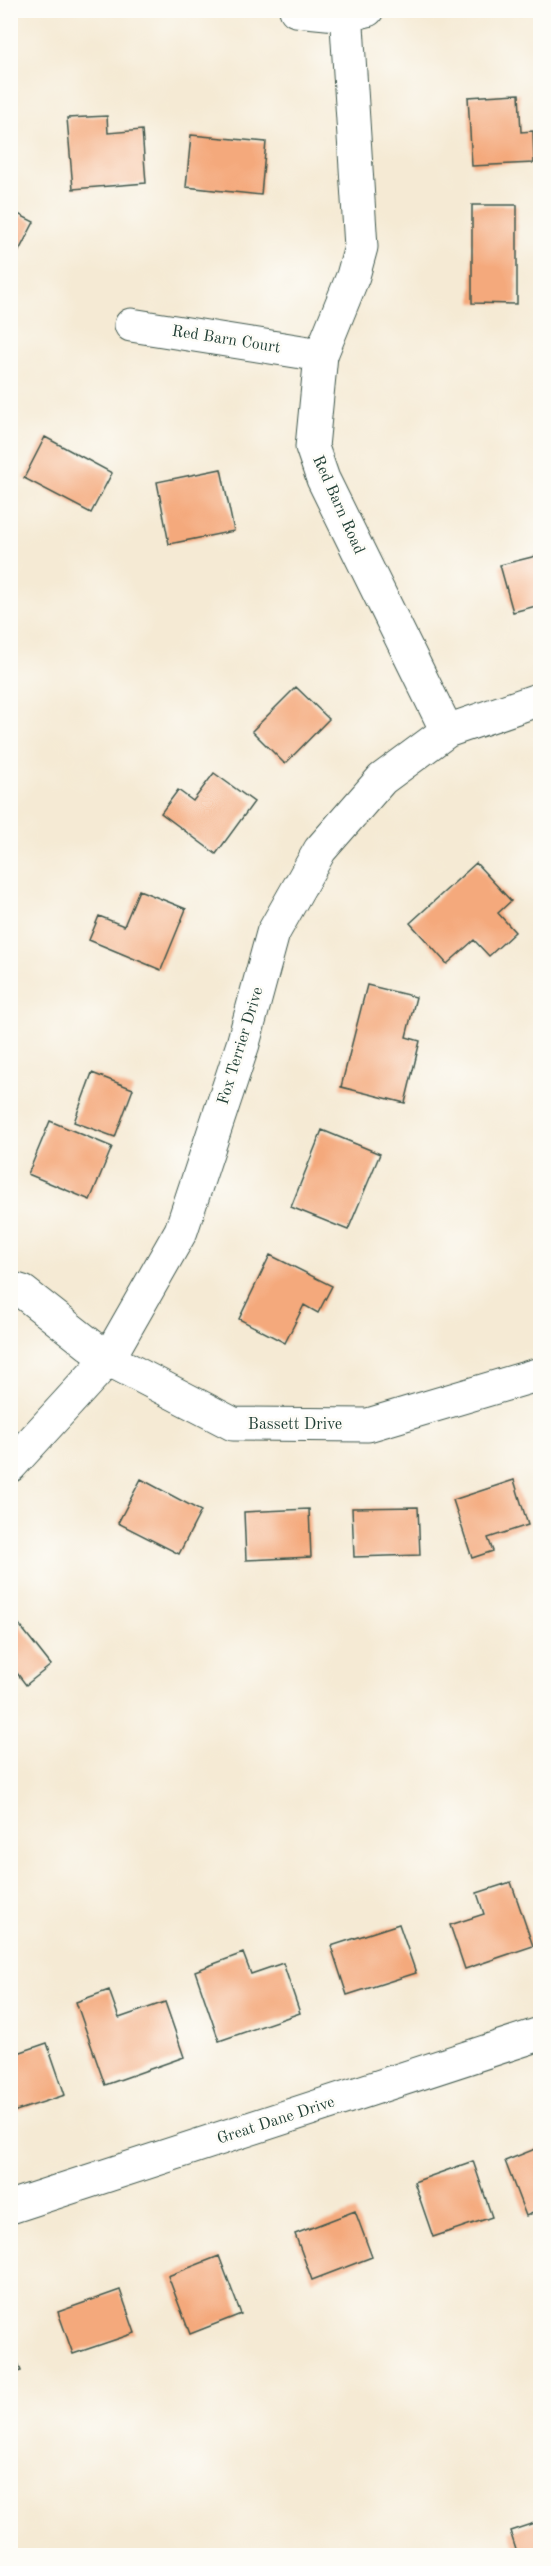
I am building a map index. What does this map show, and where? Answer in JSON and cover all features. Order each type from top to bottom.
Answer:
[{"type":"street","points":[[296,10],[353,12]]},
{"type":"street","name":"Red Barn Road","points":[[353,12],[361,247],[353,276],[321,355],[312,447],[323,479],[447,731]]},
{"type":"street","name":"Red Barn Court","points":[[130,325],[321,355]]},
{"type":"street","name":"Fox Terrier Drive","points":[[10,1466],[108,1359],[181,1231],[243,1044],[273,933],[320,850],[382,779],[447,731],[540,699]]},
{"type":"street","name":"Bassett Drive","points":[[10,1288],[23,1292],[108,1359],[233,1424],[368,1425],[540,1374]]},
{"type":"street","name":"Great Dane Drive","points":[[10,2207],[540,2034]]},
{"type":"building","points":[[519,94],[521,132],[533,131],[534,163],[472,166],[468,97]]},
{"type":"building","points":[[107,116],[108,133],[142,130],[146,183],[73,189],[67,118]]},
{"type":"building","points":[[191,135],[266,142],[261,195],[186,187]]},
{"type":"building","points":[[472,205],[517,205],[517,304],[472,303]]},
{"type":"building","points":[[10,210],[34,222],[10,268]]},
{"type":"building","points":[[45,437],[112,473],[91,513],[24,478]]},
{"type":"building","points":[[221,469],[234,531],[169,544],[157,482]]},
{"type":"building","points":[[540,555],[540,605],[513,612],[500,565]]},
{"type":"building","points":[[296,687],[329,719],[285,764],[252,731]]},
{"type":"building","points":[[214,773],[254,802],[216,854],[161,813],[178,790],[193,801]]},
{"type":"building","points":[[476,863],[511,901],[498,913],[515,932],[489,956],[474,940],[447,964],[410,923]]},
{"type":"building","points":[[139,890],[186,909],[161,970],[89,940],[99,916],[124,926]]},
{"type":"building","points":[[367,985],[416,997],[406,1037],[420,1041],[405,1103],[341,1087]]},
{"type":"building","points":[[92,1073],[133,1089],[115,1137],[74,1122]]},
{"type":"building","points":[[50,1121],[112,1147],[90,1200],[28,1174]]},
{"type":"building","points":[[322,1130],[380,1154],[348,1230],[291,1207]]},
{"type":"building","points":[[270,1255],[332,1286],[318,1313],[304,1305],[285,1343],[239,1319]]},
{"type":"building","points":[[141,1479],[201,1511],[179,1554],[118,1523]]},
{"type":"building","points":[[514,1480],[528,1525],[488,1538],[493,1551],[472,1558],[453,1500]]},
{"type":"building","points":[[418,1507],[420,1555],[354,1557],[352,1508]]},
{"type":"building","points":[[309,1509],[311,1557],[246,1560],[244,1512]]},
{"type":"building","points":[[10,1613],[51,1665],[26,1685],[14,1669],[10,1672]]},
{"type":"building","points":[[511,1882],[533,1946],[465,1969],[450,1925],[484,1914],[477,1893]]},
{"type":"building","points":[[399,1924],[416,1973],[347,1995],[331,1946]]},
{"type":"building","points":[[243,1953],[251,1974],[283,1963],[300,2013],[219,2041],[195,1971]]},
{"type":"building","points":[[109,1990],[119,2018],[165,2002],[184,2057],[105,2085],[76,2002]]},
{"type":"building","points":[[11,2033],[18,2053],[47,2043],[65,2095],[10,2113]]},
{"type":"building","points":[[540,2147],[540,2210],[526,2216],[505,2161]]},
{"type":"building","points":[[473,2161],[492,2217],[433,2237],[414,2182]]},
{"type":"building","points":[[355,2211],[372,2257],[312,2280],[295,2234]]},
{"type":"building","points":[[219,2256],[241,2314],[190,2334],[168,2276]]},
{"type":"building","points":[[120,2290],[135,2333],[73,2354],[58,2312]]},
{"type":"building","points":[[10,2340],[21,2371],[10,2374]]},
{"type":"building","points":[[540,2521],[540,2556],[518,2556],[510,2531]]}]
